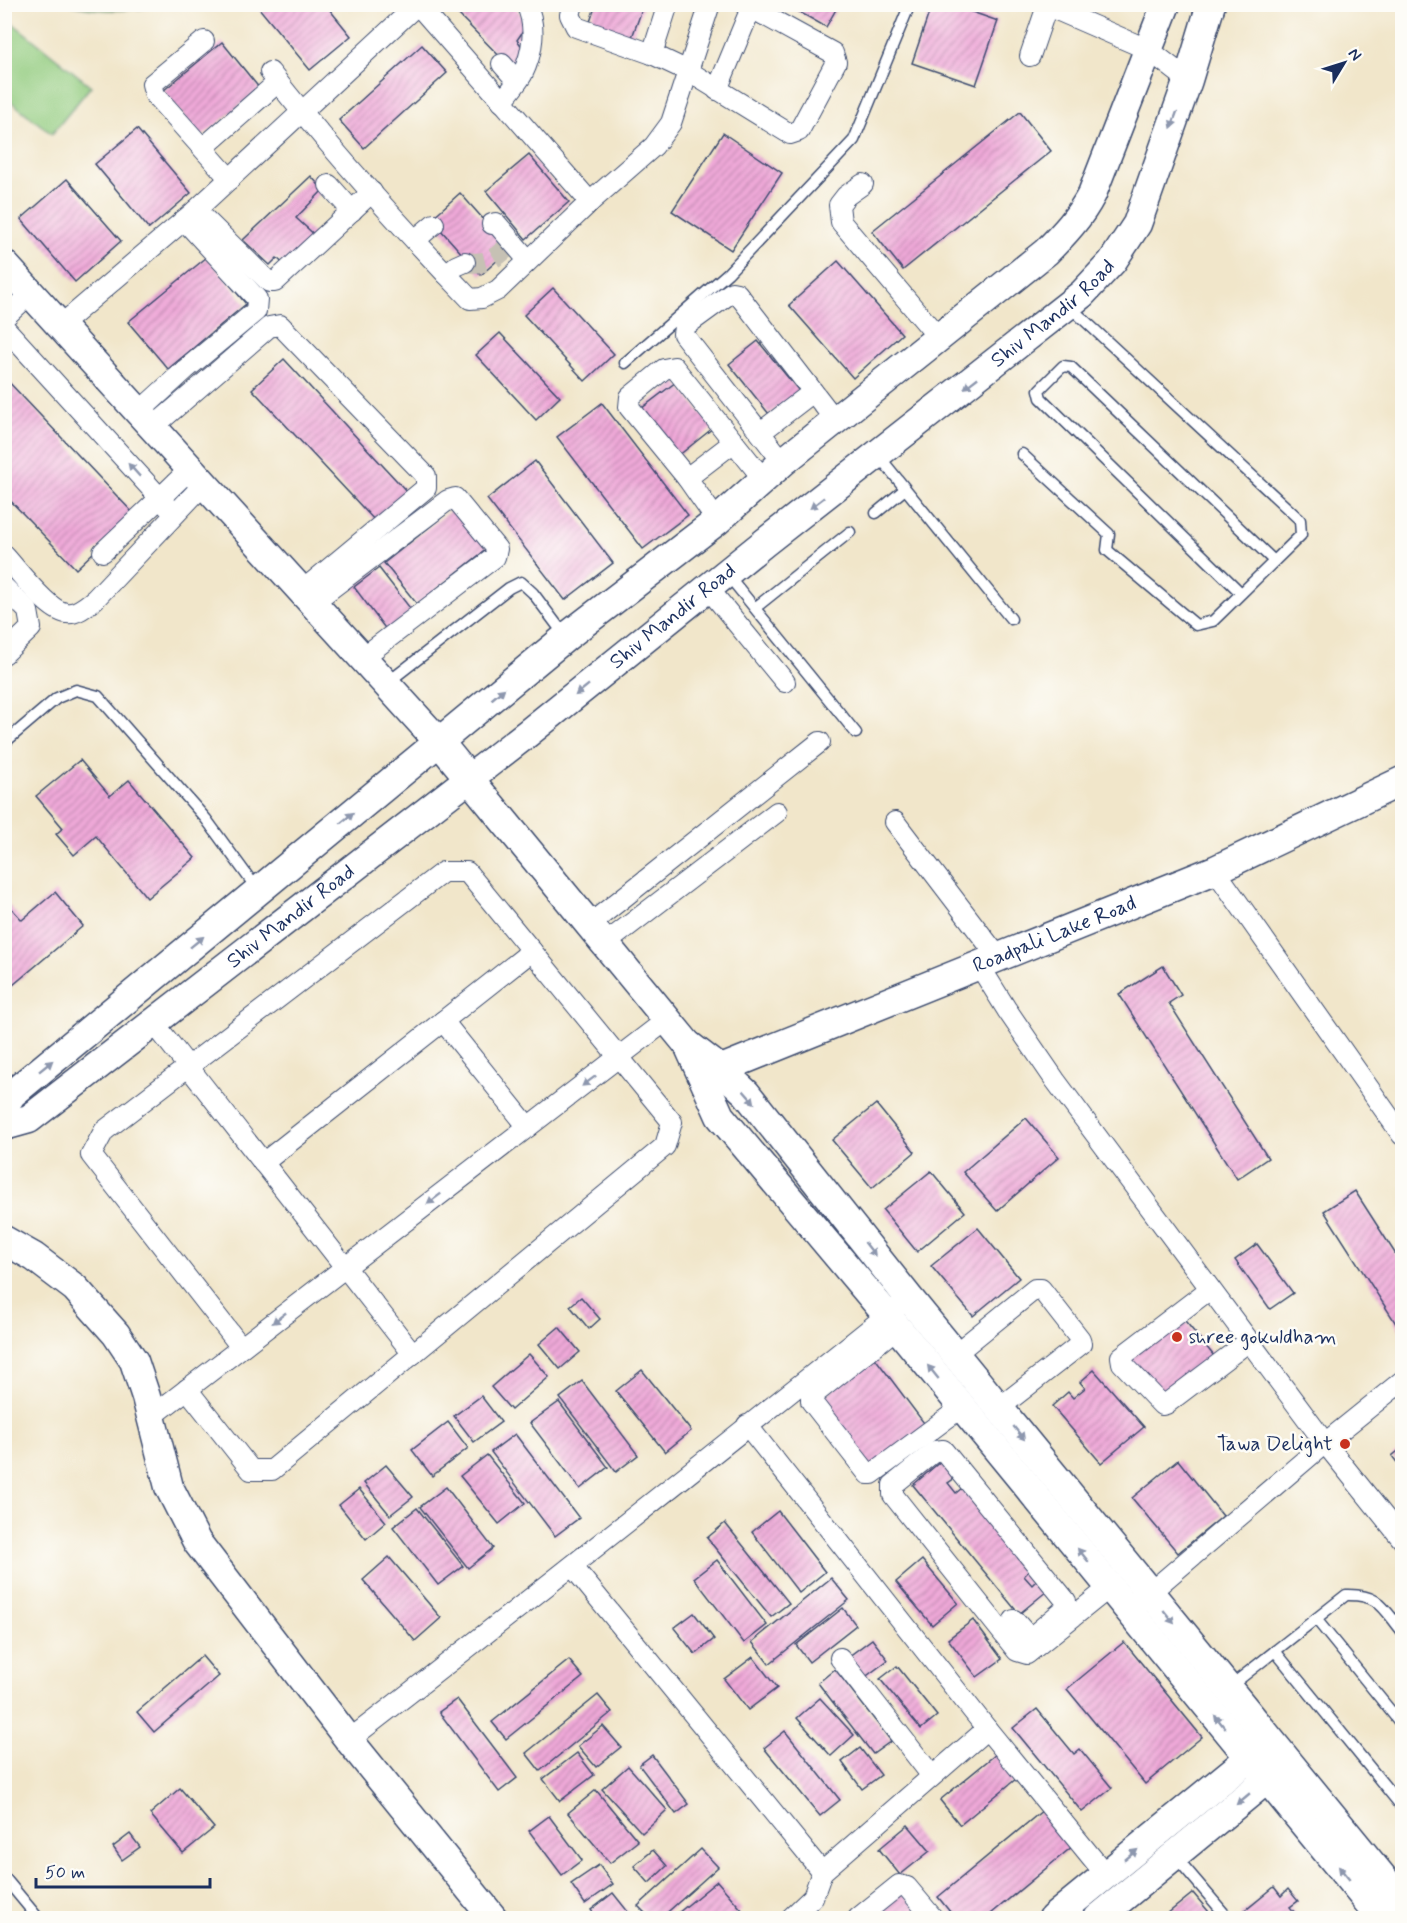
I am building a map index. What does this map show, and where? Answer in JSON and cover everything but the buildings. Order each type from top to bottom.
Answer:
[{"type":"street","points":[[502,102],[522,75],[534,34],[526,4]]},
{"type":"street","points":[[573,4],[570,15],[576,27],[652,54],[688,71],[717,90],[790,134],[799,131],[836,62],[832,53],[747,6],[717,90]]},
{"type":"street","points":[[652,54],[668,4]]},
{"type":"street","points":[[203,148],[274,77],[372,192],[446,274],[470,299],[482,298],[498,290],[590,202],[654,146],[670,123],[710,4]]},
{"type":"street","name":"Shiv Mandir Road","points":[[4,1106],[12,1094],[566,637],[717,521],[835,420],[1021,274],[1067,232],[1082,214],[1092,195],[1166,4]]},
{"type":"street","name":"Shiv Mandir Road","points":[[4,1126],[30,1119],[528,733],[1069,305],[1112,262],[1137,224],[1188,80],[1211,4]]},
{"type":"street","points":[[61,325],[190,215],[418,5],[590,202]]},
{"type":"street","points":[[1030,56],[1045,5],[1149,50],[1188,80]]},
{"type":"street","points":[[204,40],[152,84],[155,95],[230,179]]},
{"type":"street","points":[[502,64],[517,81]]},
{"type":"street","points":[[863,184],[846,196],[839,205],[841,222],[938,337]]},
{"type":"street","points":[[329,185],[352,211]]},
{"type":"street","points":[[190,215],[269,282],[275,282],[372,192]]},
{"type":"street","points":[[146,420],[186,369],[256,311],[256,299],[190,215]]},
{"type":"street","points":[[492,224],[496,223],[511,245],[528,260]]},
{"type":"street","points":[[415,240],[434,224]]},
{"type":"street","points":[[446,274],[465,262]]},
{"type":"street","points":[[4,318],[16,279],[61,325],[440,743],[711,1072],[720,1116],[898,1314],[962,1407],[1110,1587],[1139,1602],[1228,1688],[1269,1760],[1381,1918]]},
{"type":"street","points":[[773,471],[761,432],[683,334],[684,327],[732,292],[737,293],[835,420]]},
{"type":"street","points":[[146,420],[269,327],[280,325],[426,476],[426,488],[307,597]]},
{"type":"street","points":[[4,327],[175,514]]},
{"type":"street","points":[[717,521],[687,478],[629,407],[630,397],[664,369],[674,367],[734,442],[773,471]]},
{"type":"street","points":[[761,432],[813,392]]},
{"type":"street","points":[[687,478],[734,442]]},
{"type":"street","points":[[103,552],[160,498],[197,476]]},
{"type":"street","points":[[4,555],[52,607],[66,613],[80,610],[95,599],[175,514],[197,476]]},
{"type":"street","points":[[307,597],[448,500],[455,498],[496,549],[495,557],[362,658]]},
{"type":"street","points":[[718,581],[785,682]]},
{"type":"street","points":[[4,587],[28,611],[32,628],[4,654]]},
{"type":"street","points":[[598,934],[820,742]]},
{"type":"street","name":"Roadpali Lake Road","points":[[711,1072],[1215,870],[1402,781]]},
{"type":"street","points":[[598,934],[777,812]]},
{"type":"street","points":[[895,822],[989,961],[1007,1010],[1055,1080],[1325,1443],[1402,1539]]},
{"type":"street","points":[[1215,870],[1402,1135]]},
{"type":"street","points":[[187,1389],[251,1470],[272,1470],[665,1146],[672,1122],[467,872],[443,872],[104,1131],[91,1155],[241,1347]]},
{"type":"street","points":[[263,1162],[532,951]]},
{"type":"street","points":[[151,1417],[668,1019]]},
{"type":"street","points":[[443,1021],[528,1127]]},
{"type":"street","points":[[154,1023],[413,1354]]},
{"type":"street","points":[[4,1240],[34,1257],[75,1288],[116,1334],[134,1361],[169,1487],[196,1542],[349,1740],[493,1918]]},
{"type":"street","points":[[1210,1288],[1121,1357],[1122,1363],[1161,1405],[1166,1404],[1249,1341]]},
{"type":"street","points":[[955,1354],[1035,1289],[1041,1289],[1080,1338],[1081,1344],[999,1408]]},
{"type":"street","points":[[898,1314],[955,1354],[999,1408],[1139,1602],[1269,1760],[1402,1901]]},
{"type":"street","points":[[898,1314],[811,1397],[810,1401],[868,1474],[872,1474],[962,1407]]},
{"type":"street","points":[[349,1740],[573,1567],[747,1425],[898,1314]]},
{"type":"street","points":[[1139,1602],[1325,1443],[1402,1381]]},
{"type":"street","points":[[747,1425],[987,1729],[1106,1875]]},
{"type":"street","points":[[1014,1620],[1028,1636],[1034,1635],[1066,1608],[1066,1601],[943,1450],[935,1451],[893,1485],[893,1495],[1017,1651],[1027,1654],[1110,1587]]},
{"type":"street","points":[[573,1567],[822,1872]]},
{"type":"street","points":[[840,1658],[932,1776]]},
{"type":"street","points":[[791,1918],[813,1897],[822,1872],[987,1729]]},
{"type":"street","points":[[1098,1918],[1175,1856],[1269,1760]]},
{"type":"street","points":[[1053,1918],[1106,1875],[1269,1760]]},
{"type":"street","points":[[858,1918],[899,1885],[908,1887],[933,1918]]},
{"type":"lane","points":[[626,363],[728,273],[854,140],[910,4]]},
{"type":"lane","points":[[1022,453],[1109,534],[1107,550],[1196,625],[1213,621],[1301,535],[1300,520],[1069,305]]},
{"type":"lane","points":[[1241,593],[1041,398],[1040,390],[1063,366],[1071,367],[1274,561]]},
{"type":"lane","points":[[878,455],[1011,619]]},
{"type":"lane","points":[[876,513],[905,489]]},
{"type":"lane","points":[[755,608],[850,532]]},
{"type":"lane","points":[[718,581],[755,608],[856,733]]},
{"type":"lane","points":[[386,684],[509,588],[521,582],[533,593],[566,637]]},
{"type":"lane","points":[[4,743],[57,698],[76,690],[98,696],[206,819],[258,891]]},
{"type":"lane","points":[[1228,1688],[1346,1595],[1363,1595],[1378,1601],[1402,1631]]},
{"type":"lane","points":[[1316,1619],[1402,1725]]},
{"type":"lane","points":[[1275,1651],[1402,1807]]},
{"type":"lane","points":[[1175,1856],[1228,1918]]},
{"type":"lane","points":[[4,1877],[38,1918]]},
{"type":"green space","points":[[71,5],[161,5],[116,10]]},
{"type":"green space","points":[[5,17],[91,86],[52,134],[5,97]]},
{"type":"tunnel","points":[[465,262],[479,263],[489,260],[509,246]]},
{"type":"place","name":"shree gokuldham","points":[[1177,1337]]},
{"type":"place","name":"Tawa Delight","points":[[1345,1444]]}]
